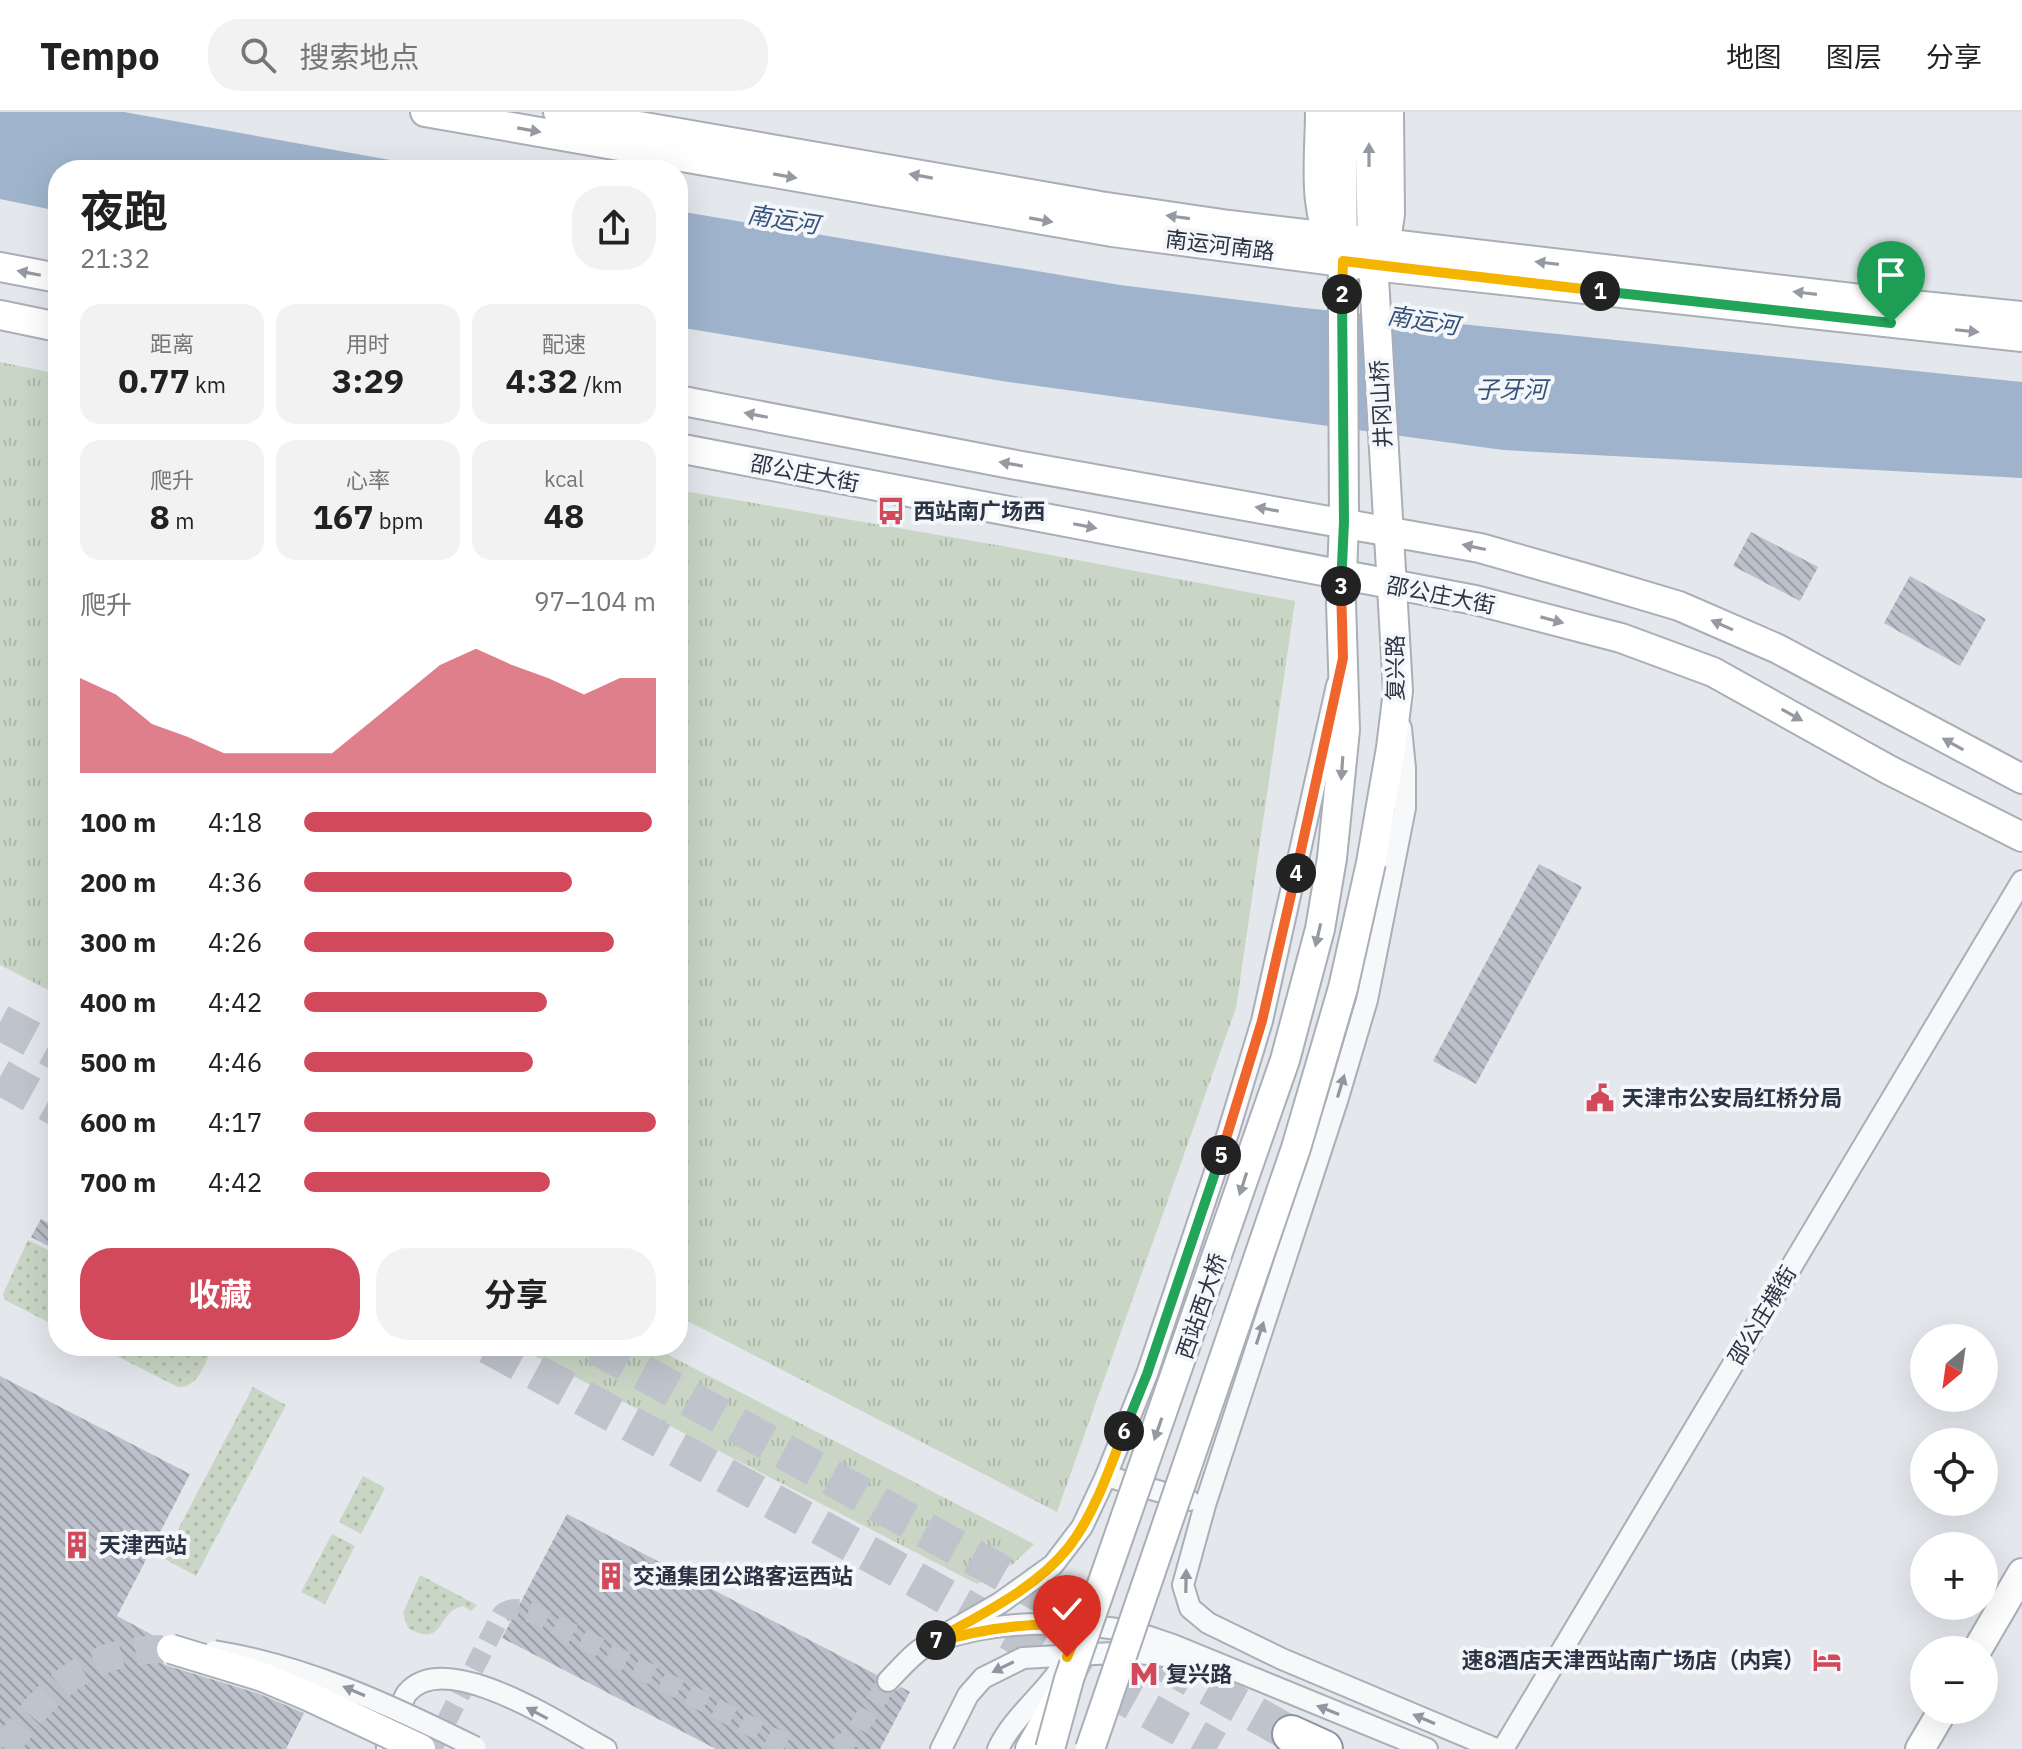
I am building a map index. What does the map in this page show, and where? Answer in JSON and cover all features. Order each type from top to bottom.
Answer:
[{"type":"highway","points":[[1291,1734],[1324,1749]]},
{"type":"street","name":"南运河南路","points":[[425,112],[1112,232],[1339,255],[2022,337]]},
{"type":"street","name":"南运河南路","points":[[558,112],[1100,206],[1339,255]]},
{"type":"street","points":[[1320,112],[1319,182],[1339,255]]},
{"type":"street","points":[[1339,255],[1342,112]]},
{"type":"street","points":[[1369,112],[1376,260]]},
{"type":"street","points":[[1376,260],[1390,214],[1389,112]]},
{"type":"street","name":"井冈山桥","points":[[1339,255],[1344,522]]},
{"type":"street","name":"南运河南路","points":[[1376,260],[2022,316]]},
{"type":"street","name":"井冈山桥","points":[[1376,260],[1385,471]]},
{"type":"street","points":[[0,267],[48,276]]},
{"type":"street","points":[[0,315],[48,325]]},
{"type":"street","points":[[688,402],[1011,464],[1480,548],[1679,606],[1778,649],[2022,779]]},
{"type":"street","name":"邵公庄大街","points":[[688,450],[1475,600],[1621,638],[1713,672],[1889,770],[2022,837]]},
{"type":"street","name":"复兴路","points":[[1371,863],[1398,691],[1385,471]]},
{"type":"street","points":[[888,1681],[927,1645],[1000,1603],[1053,1565],[1082,1527],[1147,1374],[1262,1021],[1343,658],[1341,575],[1344,522]]},
{"type":"street","name":"西站西大桥","points":[[1050,1749],[1068,1668],[1285,1060],[1320,929],[1332,858],[1345,730],[1343,658]]},
{"type":"street","points":[[1398,691],[1405,808],[1367,1000],[1205,1505],[1183,1585],[1190,1608],[1197,1615],[1282,1659],[1496,1749]]},
{"type":"street","name":"西站西大桥","points":[[1090,1749],[1296,1148],[1343,988],[1371,863]]},
{"type":"street","name":"邵公庄横街","points":[[1503,1749],[2022,881]]},
{"type":"street","points":[[1106,1476],[1205,1505]]},
{"type":"street","points":[[1985,1636],[2022,1573]]},
{"type":"street","points":[[927,1645],[965,1633],[1023,1623],[1132,1632],[1427,1749]]},
{"type":"street","points":[[1030,1749],[1068,1668],[1080,1626]]},
{"type":"street","points":[[171,1649],[263,1677],[421,1749]]},
{"type":"street","points":[[171,1649],[214,1651],[291,1668],[350,1689],[479,1749]]},
{"type":"street","points":[[941,1749],[968,1695],[983,1678],[1023,1658],[1068,1668],[1131,1652],[1170,1656],[1244,1674]]},
{"type":"street","points":[[998,1749],[1015,1720],[1068,1668]]},
{"type":"street","points":[[387,1749],[386,1735],[408,1691],[424,1682],[446,1677],[486,1686],[606,1749]]},
{"type":"street","points":[[1920,1749],[1935,1724]]},
{"type":"green space","points":[[0,362],[48,372],[48,990],[0,965]]},
{"type":"green space","points":[[688,492],[1295,601],[1236,1008],[1057,1512],[688,1321]]},
{"type":"green space","points":[[28,1240],[48,1250],[48,1322],[5,1300],[3,1294]]},
{"type":"green space","points":[[117,1356],[208,1356],[196,1379],[178,1387]]},
{"type":"green space","points":[[534,1356],[670,1356],[1034,1544],[1013,1564],[977,1584]]},
{"type":"green space","points":[[253,1387],[286,1405],[196,1576],[163,1558]]},
{"type":"green space","points":[[363,1476],[385,1488],[361,1534],[339,1522]]},
{"type":"green space","points":[[332,1534],[355,1546],[325,1604],[301,1592]]},
{"type":"green space","points":[[420,1575],[477,1605],[471,1611],[463,1606],[454,1610],[435,1632],[429,1634],[408,1628],[403,1613]]},
{"type":"water","points":[[0,112],[124,112],[390,160],[48,160],[48,209],[0,199]]},
{"type":"water","name":"子牙河","points":[[688,213],[1120,285],[1295,307],[2022,382],[2022,478],[1503,450],[1002,381],[688,329]]},
{"type":"building","points":[[1751,532],[1818,567],[1800,601],[1733,566]]},
{"type":"building","points":[[1910,576],[1986,619],[1960,666],[1884,623]]},
{"type":"building","points":[[1539,864],[1582,887],[1476,1084],[1433,1061]]},
{"type":"building","points":[[41,1219],[48,1223],[48,1246],[31,1237]]},
{"type":"building","name":"天津西站","points":[[0,1376],[190,1474],[117,1616],[158,1638],[155,1654],[165,1665],[257,1693],[304,1713],[286,1749],[0,1749]]},
{"type":"building","name":"交通集团公路客运西站","points":[[567,1514],[877,1675],[876,1685],[884,1693],[892,1693],[901,1687],[910,1692],[880,1749],[716,1749],[502,1638]]},
{"type":"tunnel","points":[[0,1022],[48,1048]]},
{"type":"tunnel","points":[[0,1077],[48,1103]]},
{"type":"tunnel","points":[[506,1356],[895,1568],[1217,1749]]},
{"type":"tunnel","points":[[613,1356],[1291,1734]]},
{"type":"tunnel","points":[[432,1749],[502,1614],[514,1609],[537,1615],[794,1749]]},
{"type":"tunnel","points":[[5,1749],[38,1707],[74,1675],[117,1655],[171,1649]]},
{"type":"tunnel","points":[[837,1749],[854,1735],[888,1681]]},
{"type":"place","name":"西站南广场西","points":[[891,511]]},
{"type":"place","name":"天津市公安局红桥分局","points":[[1600,1098]]},
{"type":"place","name":"天津西站","points":[[77,1545]]},
{"type":"place","name":"交通集团公路客运西站","points":[[611,1576]]},
{"type":"place","name":"速8酒店天津西站南广场店（内宾）","points":[[1827,1660]]},
{"type":"place","name":"复兴路","points":[[1144,1674]]},
{"type":"route","points":[[1067,1657],[1080,1626],[1023,1623],[965,1633],[927,1645],[1035,1580],[1070,1546],[1082,1527],[1147,1374],[1262,1021],[1343,658],[1343,261],[1891,323]]},
{"type":"water label","name":"南运河","points":[[783,220]]},
{"type":"water label","name":"南运河","points":[[1423,321]]}]
